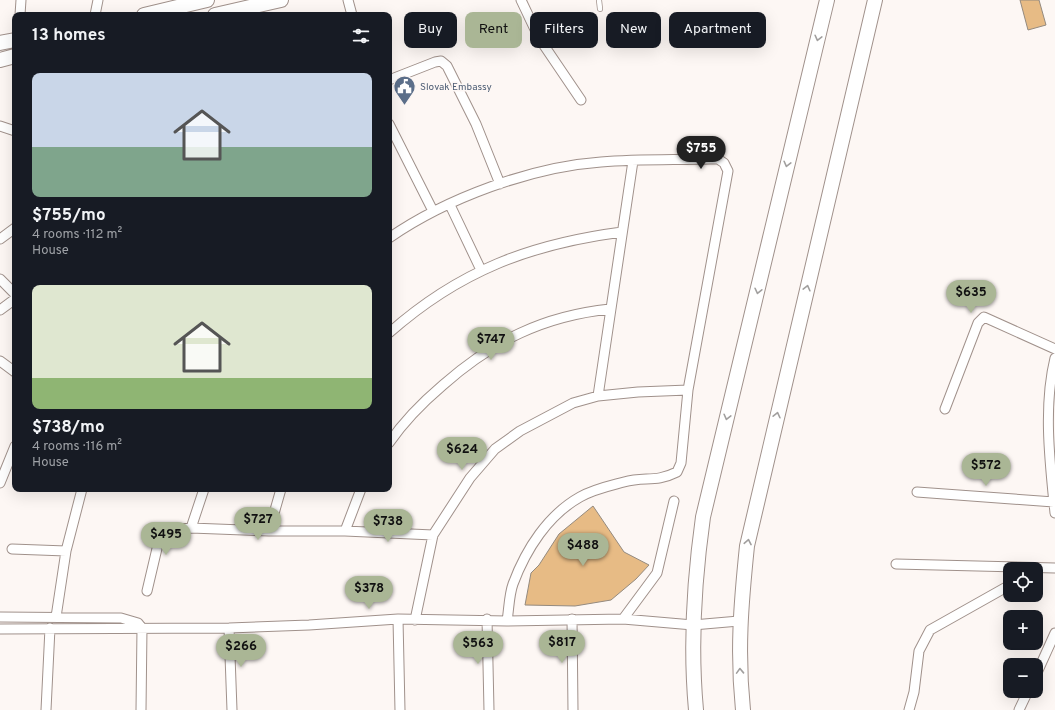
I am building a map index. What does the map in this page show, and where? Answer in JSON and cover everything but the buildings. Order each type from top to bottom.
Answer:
[{"type":"main road","points":[[156,12],[205,0]]},
{"type":"main road","points":[[241,12],[281,0]]},
{"type":"main road","points":[[696,710],[693,678],[693,625],[695,579],[703,517],[827,0]]},
{"type":"main road","points":[[743,710],[739,673],[739,621],[747,546],[875,0]]},
{"type":"main road","points":[[0,43],[12,41]]},
{"type":"main road","points":[[0,60],[12,57]]},
{"type":"street","points":[[20,12],[21,0]]},
{"type":"street","points":[[96,12],[98,0]]},
{"type":"street","points":[[348,0],[351,12]]},
{"type":"street","points":[[521,0],[539,38],[581,100]]},
{"type":"street","points":[[392,79],[435,62],[441,61],[447,66],[476,124],[500,184]]},
{"type":"street","points":[[0,136],[7,129]]},
{"type":"street","points":[[392,130],[433,211]]},
{"type":"street","points":[[392,236],[433,211],[500,184],[535,173],[600,162],[718,159],[724,163],[728,171],[688,390],[681,463],[677,472],[656,480],[629,481],[603,488],[581,496],[560,511],[538,534],[523,561],[512,586],[507,621]]},
{"type":"street","points":[[598,396],[633,161]]},
{"type":"street","points":[[450,205],[481,270]]},
{"type":"street","points":[[0,239],[12,230]]},
{"type":"street","points":[[392,331],[423,305],[481,270],[542,246],[582,237],[622,232]]},
{"type":"street","points":[[0,280],[12,291]]},
{"type":"street","points":[[0,310],[12,301]]},
{"type":"street","points":[[392,439],[402,424],[433,393],[464,366],[497,344],[520,332],[569,315],[610,309]]},
{"type":"street","points":[[945,409],[978,323],[984,317],[1055,349]]},
{"type":"street","points":[[1055,358],[1050,393],[1055,513]]},
{"type":"street","points":[[0,361],[12,370]]},
{"type":"street","points":[[415,620],[433,535],[470,478],[495,449],[520,431],[573,403],[598,396],[638,392],[688,390]]},
{"type":"street","points":[[0,483],[12,453]]},
{"type":"street","points":[[56,617],[66,551],[81,492]]},
{"type":"street","points":[[191,528],[203,492]]},
{"type":"street","points":[[269,531],[280,492]]},
{"type":"street","points":[[345,531],[360,492]]},
{"type":"street","points":[[917,492],[1054,502]]},
{"type":"street","points":[[623,619],[657,573],[674,501]]},
{"type":"street","points":[[147,591],[159,540],[164,533],[171,530],[191,528],[269,531],[345,531],[433,535]]},
{"type":"street","points":[[12,549],[66,551]]},
{"type":"street","points":[[896,564],[1003,568]]},
{"type":"street","points":[[1043,569],[1055,568]]},
{"type":"street","points":[[909,710],[914,692],[919,651],[930,630],[1003,589]]},
{"type":"street","points":[[0,617],[121,618],[138,623],[142,628],[141,710]]},
{"type":"street","points":[[0,629],[230,628],[309,625],[398,618],[415,620],[487,619],[507,621],[623,619],[693,625],[739,621]]},
{"type":"street","points":[[398,618],[400,710]]},
{"type":"street","points":[[487,619],[489,710]]},
{"type":"street","points":[[572,619],[573,710]]},
{"type":"street","points":[[46,710],[50,628]]},
{"type":"street","points":[[230,628],[232,710]]},
{"type":"street","points":[[1043,660],[1055,633]]},
{"type":"street","points":[[1019,710],[1025,698]]},
{"type":"lane","points":[[599,0],[600,9]]},
{"type":"place","name":"Slovak Embassy","points":[[405,106]]}]
